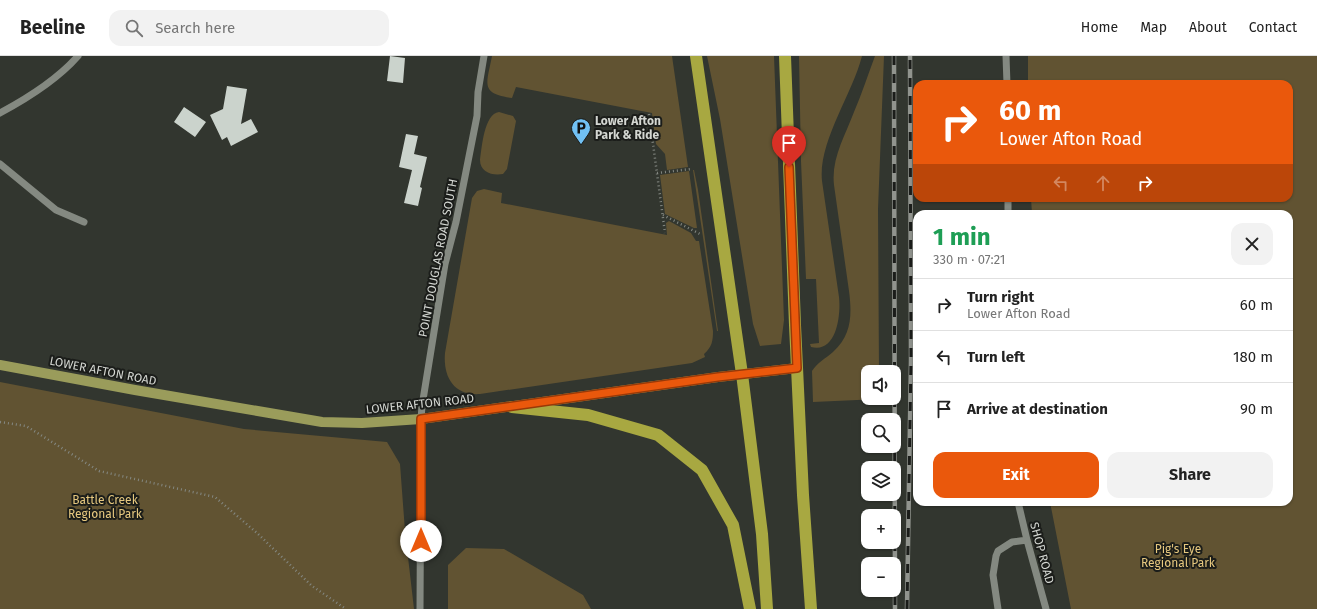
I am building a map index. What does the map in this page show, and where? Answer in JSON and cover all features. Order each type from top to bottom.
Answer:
[{"type":"highway","points":[[696,56],[742,374],[762,534],[767,609]]},
{"type":"highway","points":[[786,56],[797,368],[803,495],[811,609]]},
{"type":"highway","points":[[512,407],[588,415],[658,435],[702,470],[733,525],[750,609]]},
{"type":"main road","name":"LOWER AFTON ROAD","points":[[0,365],[322,422],[368,423],[421,419],[742,374],[797,368]]},
{"type":"street","points":[[0,113],[38,90],[69,66],[78,56]]},
{"type":"street","name":"POINT DOUGLAS ROAD SOUTH","points":[[420,609],[421,419],[444,271],[456,222],[477,116],[478,92],[484,56]]},
{"type":"street","points":[[1006,56],[1007,80]]},
{"type":"street","points":[[0,164],[56,210],[84,222]]},
{"type":"street","name":"SHOP ROAD","points":[[1019,506],[1046,609]]},
{"type":"street","points":[[998,609],[993,575],[998,551],[1012,542],[1027,540]]},
{"type":"path","points":[[649,114],[665,233]]},
{"type":"path","points":[[657,173],[690,169]]},
{"type":"path","points":[[663,215],[700,234]]},
{"type":"path","points":[[0,422],[26,426],[99,472],[215,497],[257,533],[312,586],[346,609]]},
{"type":"green space","points":[[492,56],[672,56],[688,167],[667,170],[665,154],[656,144],[652,113],[516,87],[512,98],[494,94],[488,86],[487,80]]},
{"type":"green space","points":[[707,56],[774,56],[784,320],[781,344],[760,346],[753,324],[720,119]]},
{"type":"green space","points":[[799,56],[862,56],[830,135],[822,166],[822,181],[839,297],[839,313],[836,331],[832,339],[827,345],[820,348],[811,347],[810,344],[819,343],[816,279],[806,279],[801,161]]},
{"type":"green space","points":[[875,56],[884,56],[878,209],[879,365],[861,365],[861,400],[813,402],[812,371],[819,363],[833,352],[844,339],[849,324],[850,300],[834,185],[834,175],[840,148]]},
{"type":"green space","name":"Pig's Eye Regional Park","points":[[1028,56],[1317,56],[1317,609],[1071,609],[1051,506],[1293,506],[1293,210],[1032,210],[1031,202],[1293,202],[1293,80],[1028,80]]},
{"type":"green space","points":[[499,112],[513,116],[516,121],[507,169],[503,174],[491,174],[482,168],[480,160],[487,125],[494,114]]},
{"type":"green space","points":[[693,170],[698,190],[718,331],[717,331]]},
{"type":"green space","points":[[689,171],[697,228],[694,228],[665,214],[660,175]]},
{"type":"green space","points":[[484,189],[502,193],[501,203],[667,235],[666,223],[669,221],[691,233],[696,241],[699,241],[713,331],[712,344],[704,354],[705,357],[692,363],[480,394],[463,392],[457,388],[448,377],[445,353],[472,198],[477,191]]},
{"type":"green space","name":"Battle Creek Regional Park","points":[[0,382],[244,429],[387,442],[400,464],[405,531],[414,609],[0,609]]},
{"type":"green space","points":[[466,548],[504,549],[583,595],[591,609],[448,609],[448,565]]},
{"type":"building","points":[[390,56],[405,58],[403,83],[387,81]]},
{"type":"building","points":[[227,86],[247,89],[241,124],[251,119],[258,132],[231,146],[227,137],[222,140],[210,115],[223,109]]},
{"type":"building","points":[[184,107],[206,122],[195,137],[174,122]]},
{"type":"building","points":[[406,134],[418,136],[414,154],[427,157],[420,187],[422,188],[418,206],[404,203],[412,170],[399,167]]},
{"type":"railway","points":[[894,56],[895,609]]},
{"type":"railway","points":[[907,609],[911,359],[910,56]]},
{"type":"place","name":"Lower Afton Park & Ride","points":[[581,145]]},
{"type":"route","points":[[421,541],[421,419],[718,377],[797,368],[789,167]]}]
